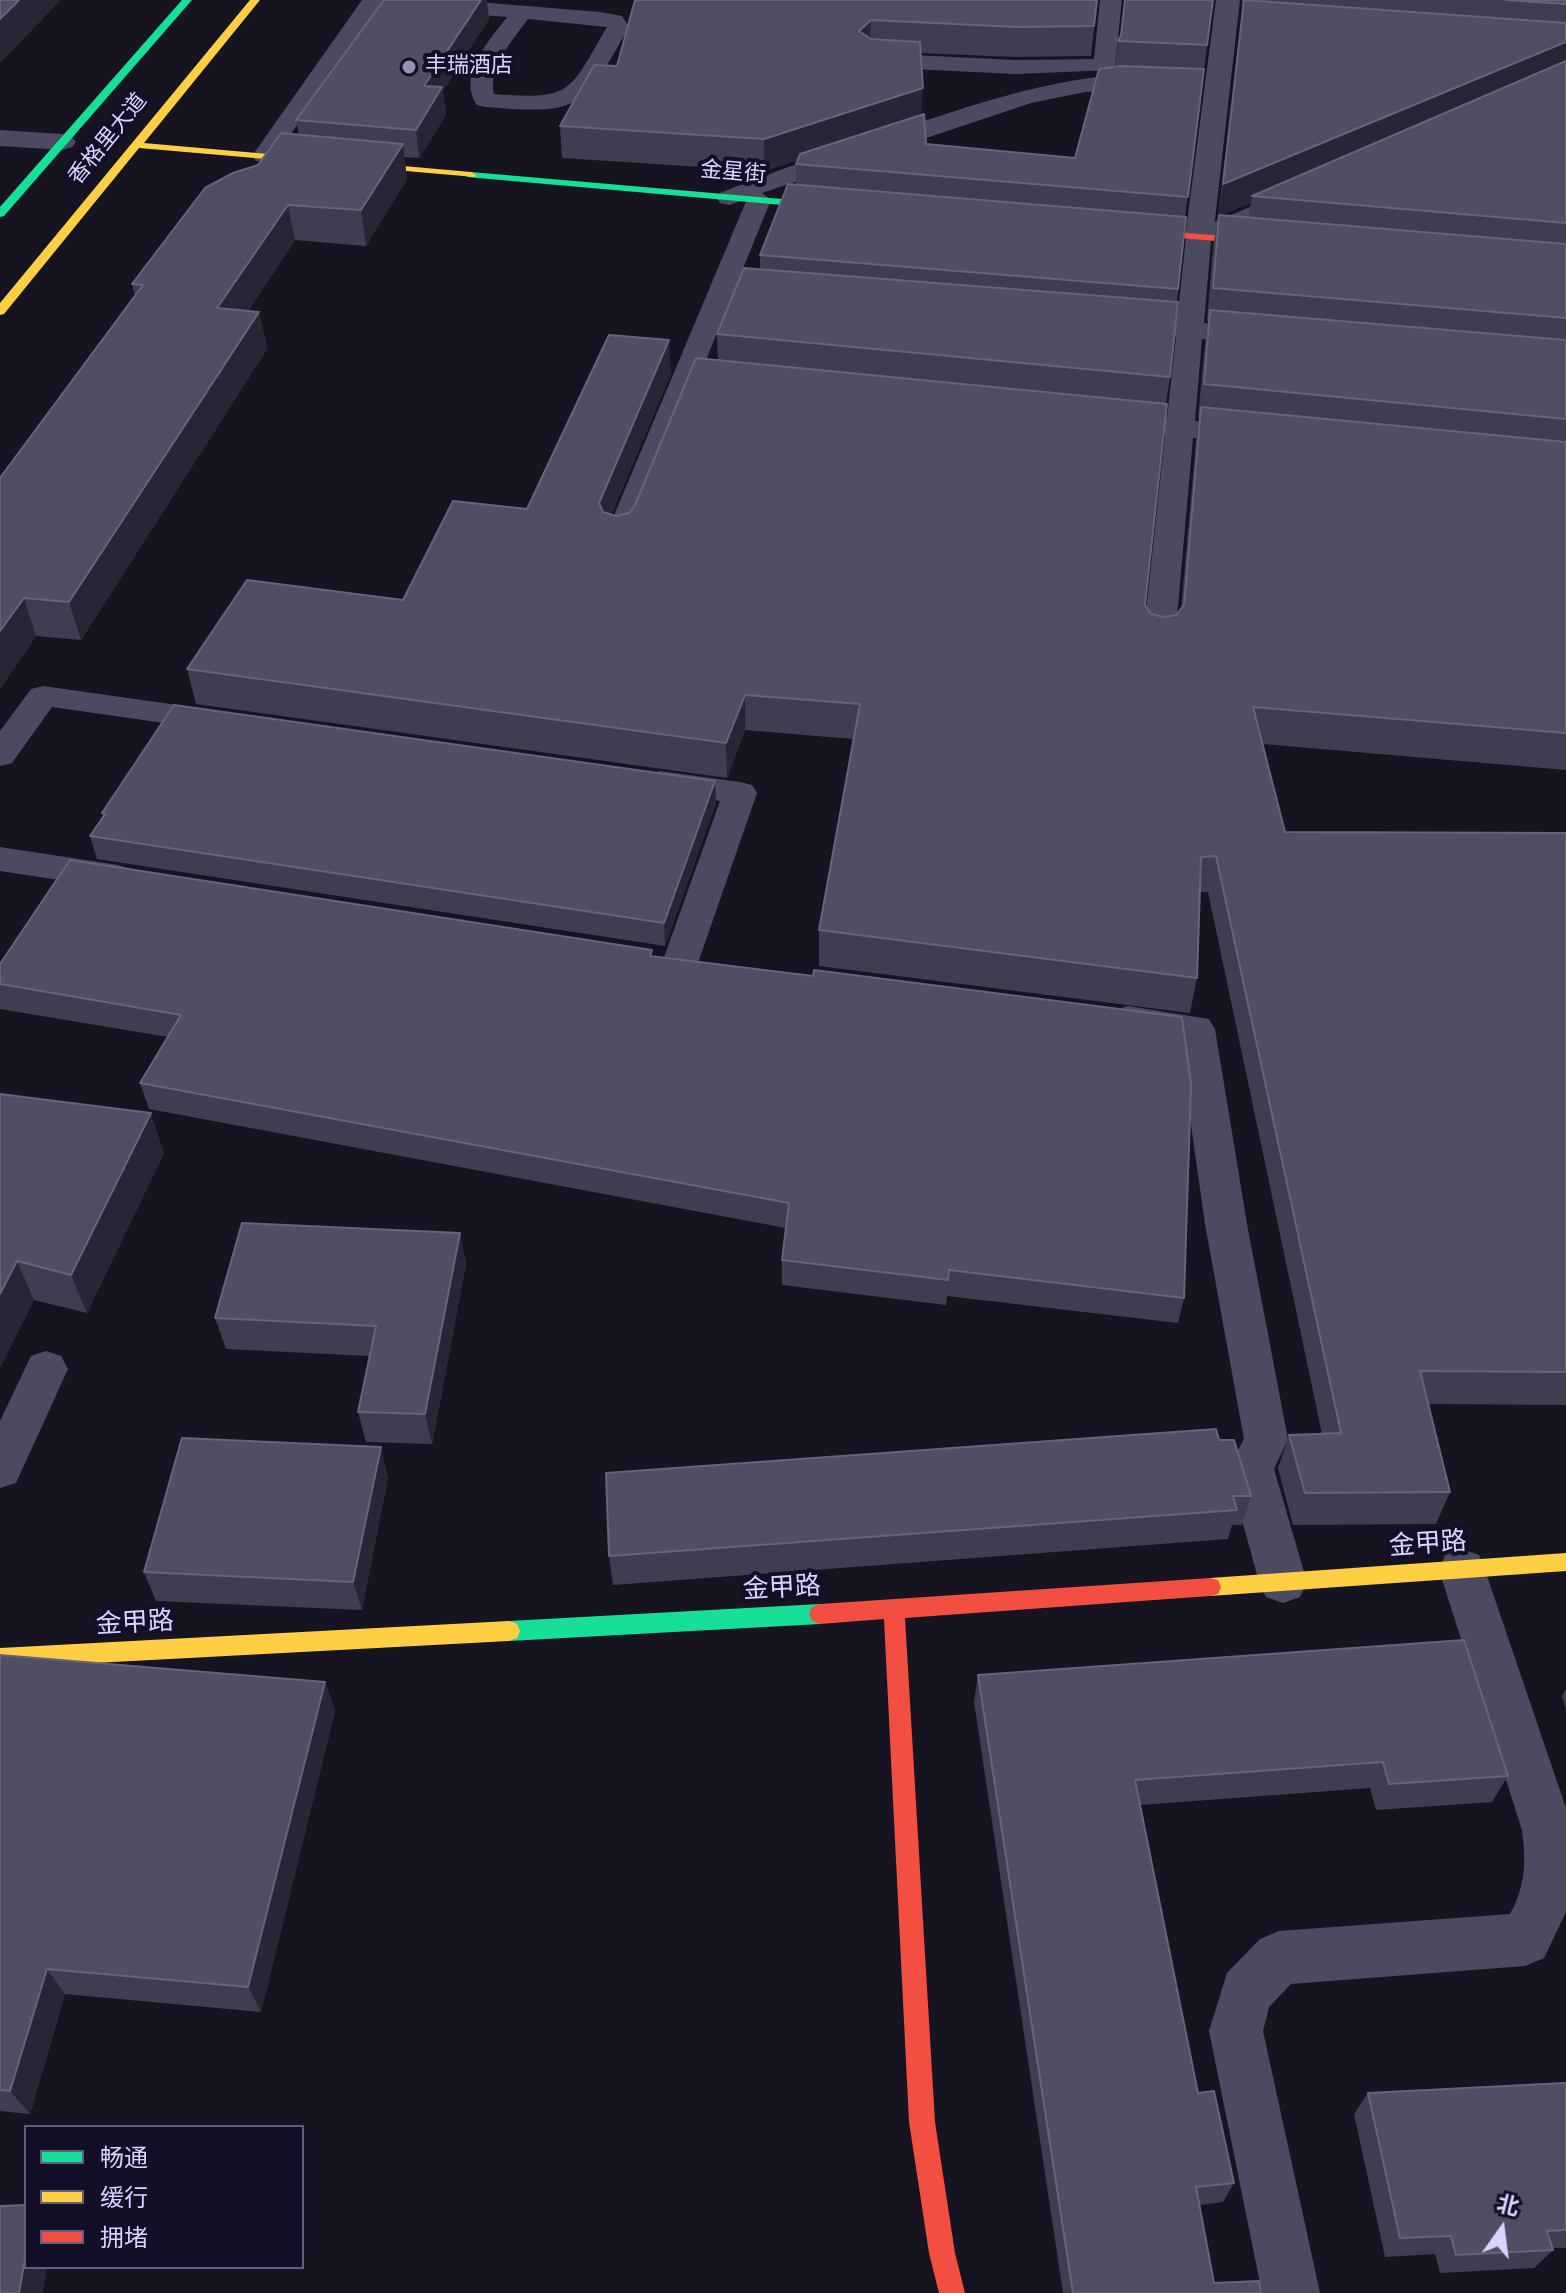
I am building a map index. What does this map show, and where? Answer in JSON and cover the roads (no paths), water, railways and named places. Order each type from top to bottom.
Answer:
[{"type":"street","name":"香格里大道","points":[[0,214],[187,0]]},
{"type":"street","name":"香格里大道","points":[[0,311],[255,0]]},
{"type":"street","points":[[1199,237],[1218,85],[1232,13]]},
{"type":"street","points":[[0,138],[63,142]]},
{"type":"street","name":"金星街","points":[[136,145],[857,209]]},
{"type":"street","points":[[1106,229],[1291,244]]},
{"type":"street","name":"金甲路","points":[[0,1658],[894,1610],[1566,1562]]},
{"type":"street","points":[[894,1610],[922,2122],[942,2253],[952,2293]]},
{"type":"lane","points":[[264,156],[373,0],[600,18],[614,21],[618,27],[580,91],[564,102],[546,105],[485,100],[480,94],[480,76],[522,12]]},
{"type":"lane","points":[[872,60],[1015,67],[1104,65],[1111,0]]},
{"type":"lane","points":[[729,198],[780,176],[1021,97],[1118,81],[1218,85]]},
{"type":"lane","points":[[1159,640],[1199,237],[1317,186]]},
{"type":"lane","points":[[619,539],[759,200]]},
{"type":"lane","points":[[722,290],[815,298]]},
{"type":"lane","points":[[1096,322],[1284,338]]},
{"type":"lane","points":[[684,380],[715,383]]},
{"type":"lane","points":[[1087,419],[1273,437]]},
{"type":"lane","points":[[0,755],[43,696],[249,725]]},
{"type":"lane","points":[[629,777],[740,793],[695,965],[643,958]]},
{"type":"lane","points":[[0,859],[157,883]]},
{"type":"lane","points":[[1102,1017],[1196,1029],[1226,1224],[1266,1439],[1251,1469],[1283,1582]]},
{"type":"lane","points":[[0,1469],[8,1445],[46,1369]]},
{"type":"lane","points":[[1291,2293],[1236,2031],[1246,1992],[1279,1958],[1525,1939],[1550,1895],[1553,1863],[1548,1830],[1462,1570]]},
{"type":"place","name":"丰瑞酒店","points":[[409,67]]}]
